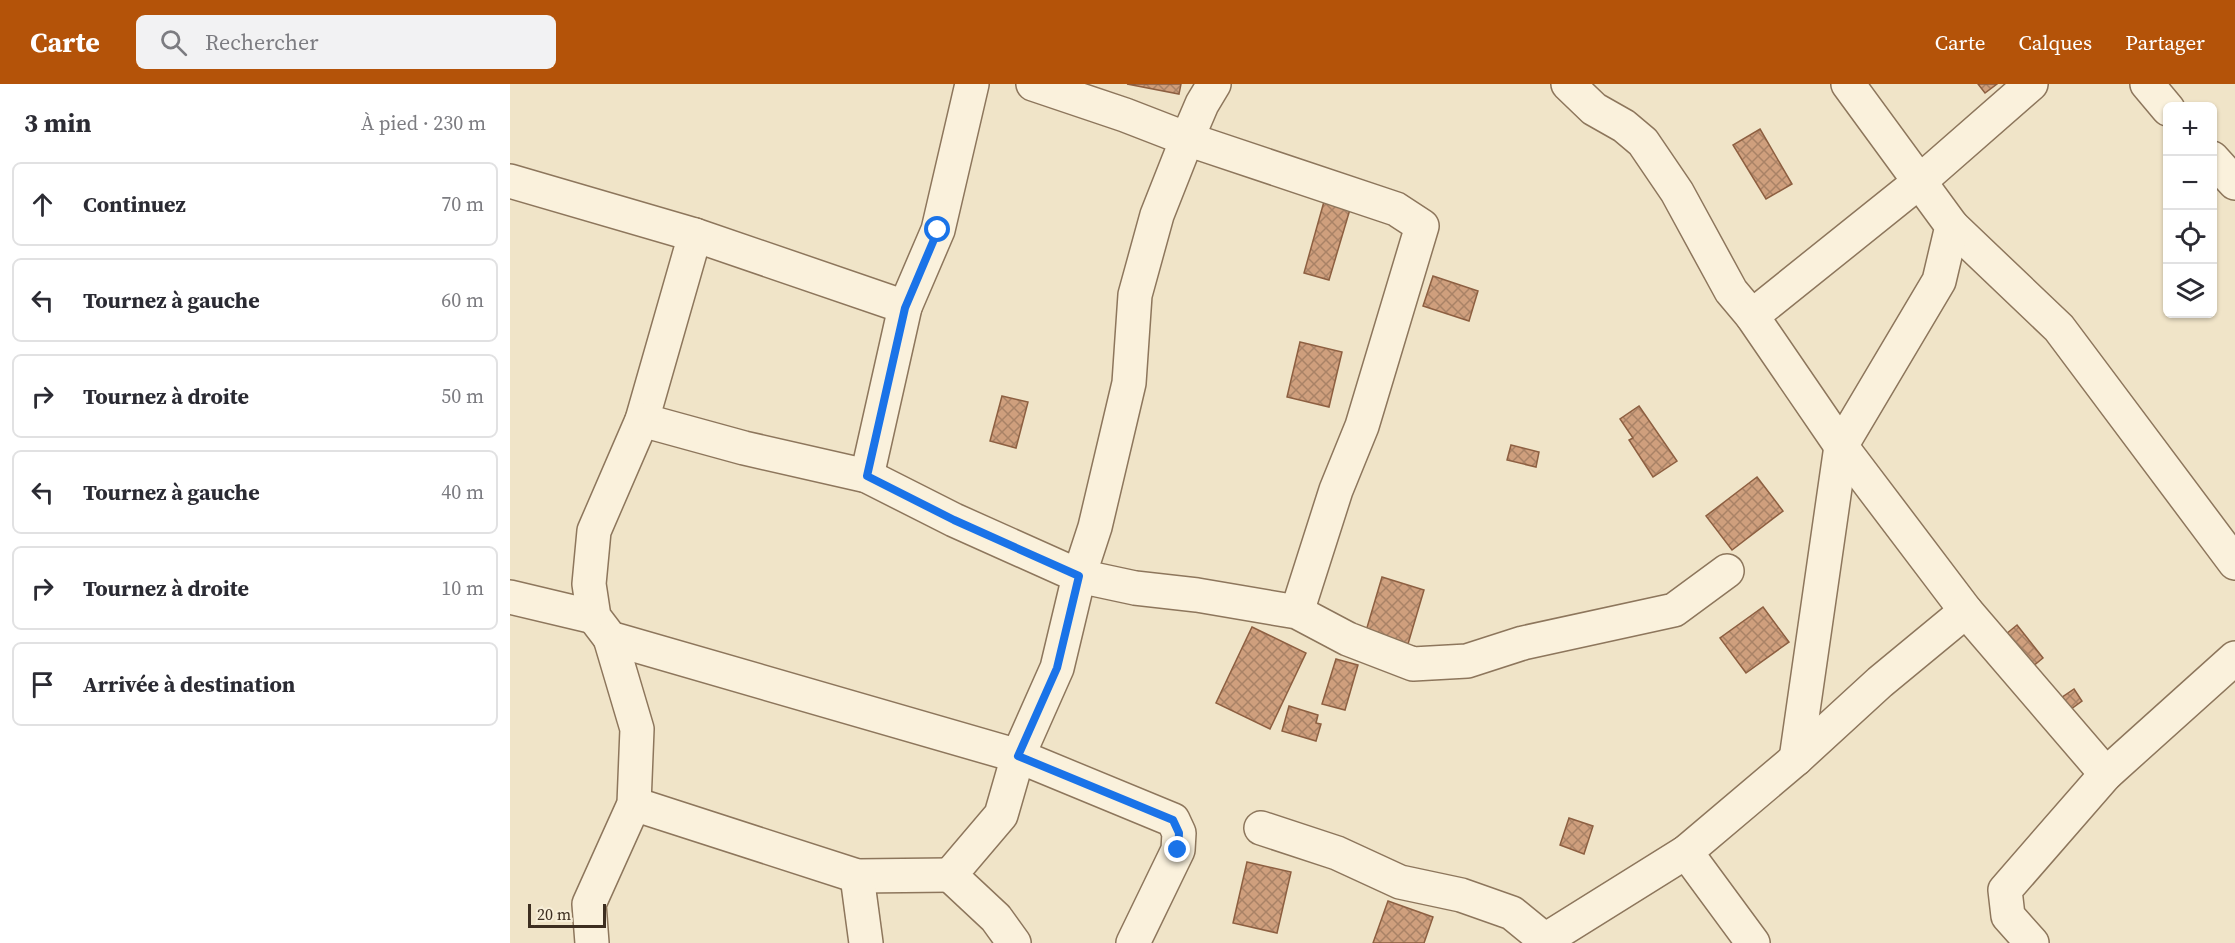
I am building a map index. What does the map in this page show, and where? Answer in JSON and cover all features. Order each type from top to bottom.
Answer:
[{"type":"street","points":[[867,476],[905,308],[938,230],[972,84]]},
{"type":"street","points":[[1033,84],[1187,139],[1396,209],[1422,226],[1362,426],[1325,522],[1297,612]]},
{"type":"street","points":[[950,875],[1001,815],[1018,756],[1057,668],[1079,576],[1095,527],[1129,383],[1135,295],[1157,215],[1202,104],[1214,84]]},
{"type":"street","points":[[1568,84],[1594,109],[1624,126],[1642,142],[1677,192],[1731,291],[1752,316],[1841,446],[1966,611],[2106,774]]},
{"type":"street","points":[[1848,84],[1952,226],[2059,328],[2235,563]]},
{"type":"street","points":[[1752,316],[1919,182],[2031,84]]},
{"type":"street","points":[[2147,84],[2163,103]]},
{"type":"street","points":[[2217,164],[2235,183]]},
{"type":"street","points":[[510,181],[695,235],[905,308]]},
{"type":"street","points":[[1796,759],[1841,446],[1939,281],[1952,226]]},
{"type":"street","points":[[592,943],[589,904],[634,804],[637,729],[589,584],[594,531],[642,420],[695,235]]},
{"type":"street","points":[[642,420],[744,448],[867,476],[954,520],[1079,576],[1135,588],[1197,595],[1297,612],[1348,639],[1413,664],[1467,661],[1523,643],[1674,610],[1727,571]]},
{"type":"street","points":[[510,597],[1018,756],[1173,820],[1179,833],[1178,850],[1134,943]]},
{"type":"street","points":[[1261,828],[1337,853],[1400,882],[1461,895],[1512,913],[1544,942],[1686,852],[1796,759],[1880,682],[1966,611]]},
{"type":"street","points":[[2032,943],[2008,916],[2005,890],[2106,774],[2235,658]]},
{"type":"street","points":[[634,804],[857,876],[950,875],[996,918],[1014,943]]},
{"type":"street","points":[[1686,852],[1753,943]]},
{"type":"street","points":[[857,876],[866,943]]},
{"type":"building","points":[[1127,84],[1181,84],[1179,94]]},
{"type":"building","points":[[1978,84],[1997,84],[1985,93]]},
{"type":"building","points":[[1760,129],[1792,184],[1766,199],[1733,145]]},
{"type":"building","points":[[1325,198],[1351,206],[1329,280],[1304,273]]},
{"type":"building","points":[[1433,276],[1478,291],[1469,321],[1423,306]]},
{"type":"building","points":[[1300,342],[1342,352],[1329,407],[1287,397]]},
{"type":"building","points":[[1002,396],[1028,402],[1016,448],[990,441]]},
{"type":"building","points":[[1639,406],[1677,461],[1653,477],[1629,440],[1633,438],[1620,419]]},
{"type":"building","points":[[1511,445],[1539,452],[1536,467],[1507,460]]},
{"type":"building","points":[[1757,477],[1783,511],[1732,550],[1706,516]]},
{"type":"building","points":[[1382,577],[1424,590],[1408,644],[1366,631]]},
{"type":"building","points":[[1763,607],[1789,642],[1746,673],[1720,638]]},
{"type":"building","points":[[2017,625],[2043,658],[2032,667],[2006,634]]},
{"type":"building","points":[[1252,627],[1306,653],[1270,729],[1216,703]]},
{"type":"building","points":[[1336,659],[1358,665],[1345,710],[1322,704]]},
{"type":"building","points":[[2074,689],[2082,701],[2067,712],[2058,700]]},
{"type":"building","points":[[1289,706],[1318,715],[1316,723],[1321,724],[1316,741],[1282,731]]},
{"type":"building","points":[[1569,818],[1593,826],[1584,854],[1560,845]]},
{"type":"building","points":[[1247,862],[1291,872],[1277,933],[1233,923]]},
{"type":"building","points":[[1388,901],[1433,917],[1424,943],[1373,943]]},
{"type":"route","points":[[938,230],[905,308],[867,476],[954,520],[1079,576],[1057,668],[1018,756],[1173,820],[1179,833],[1178,850]]}]
